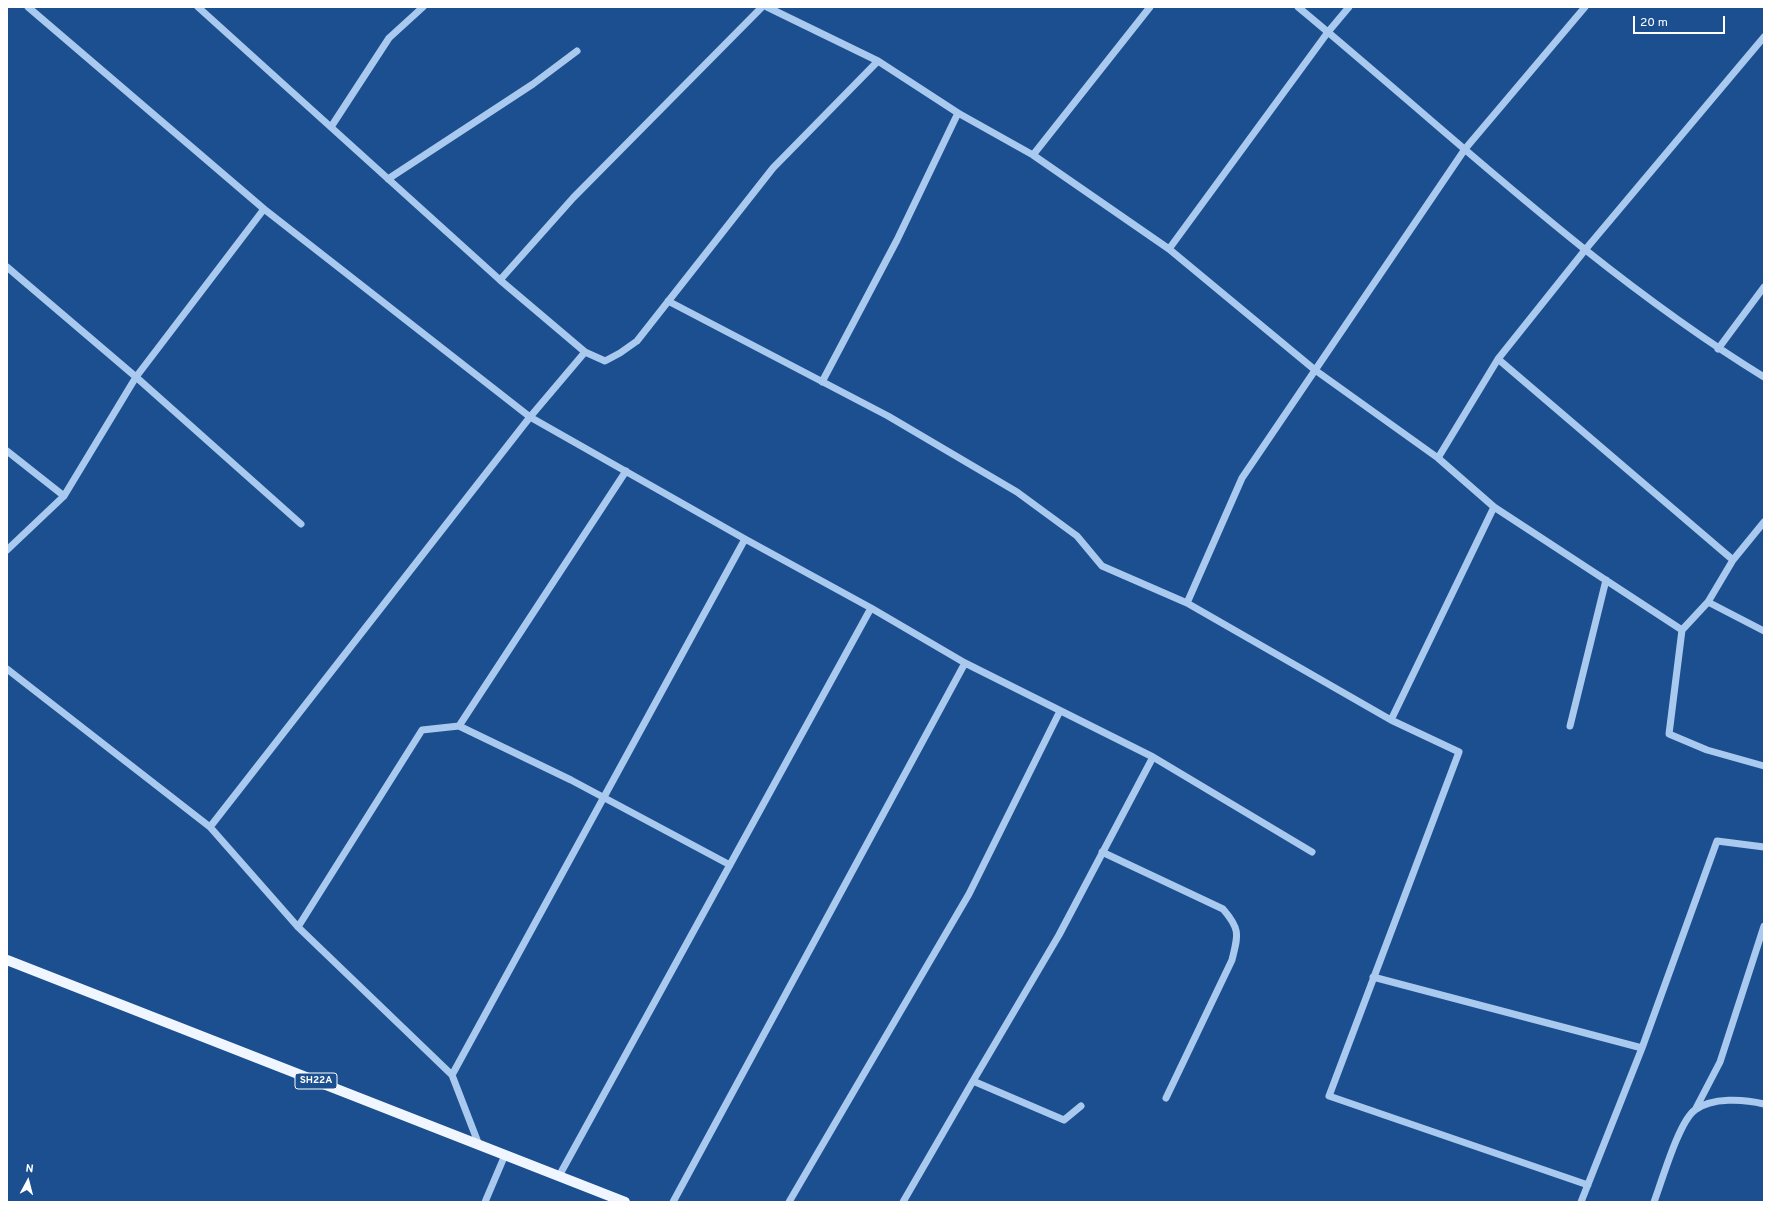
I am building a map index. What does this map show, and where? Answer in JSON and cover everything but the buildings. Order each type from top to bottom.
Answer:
[{"type":"main road","name":"SH22A","points":[[7,960],[625,1202]]},
{"type":"street","points":[[28,7],[264,208],[530,417],[745,539],[871,608],[965,663],[1153,757],[1312,852]]},
{"type":"street","points":[[198,7],[500,280],[585,352],[605,361],[637,341],[772,168],[878,61]]},
{"type":"street","points":[[331,127],[389,38],[423,7]]},
{"type":"street","points":[[500,280],[573,198],[762,7]]},
{"type":"street","points":[[767,7],[878,61],[958,113],[1033,155],[1169,249],[1315,370],[1438,458],[1494,507],[1682,630]]},
{"type":"street","points":[[1033,155],[1150,7]]},
{"type":"street","points":[[1298,7],[1585,250],[1718,349],[1764,377]]},
{"type":"street","points":[[1169,249],[1328,32],[1349,7]]},
{"type":"street","points":[[1187,603],[1242,478],[1465,149],[1585,7]]},
{"type":"street","points":[[1438,458],[1498,359],[1585,250],[1764,37]]},
{"type":"street","points":[[388,179],[533,84],[577,51]]},
{"type":"street","points":[[822,382],[897,240],[958,113]]},
{"type":"street","points":[[7,550],[64,496],[136,377],[264,208]]},
{"type":"street","points":[[7,267],[136,377],[301,524]]},
{"type":"street","points":[[1718,349],[1764,287]]},
{"type":"street","points":[[668,301],[888,416],[1017,492],[1077,536],[1102,566],[1187,603],[1391,720],[1459,752],[1329,1096],[1588,1185]]},
{"type":"street","points":[[210,828],[530,417],[585,352]]},
{"type":"street","points":[[1498,359],[1733,560]]},
{"type":"street","points":[[7,451],[64,496]]},
{"type":"street","points":[[459,726],[626,471]]},
{"type":"street","points":[[1391,720],[1494,507]]},
{"type":"street","points":[[1764,522],[1733,560],[1708,602],[1682,630],[1670,734],[1707,750],[1764,766]]},
{"type":"street","points":[[452,1075],[745,539]]},
{"type":"street","points":[[1570,726],[1606,580]]},
{"type":"street","points":[[1708,602],[1764,631]]},
{"type":"street","points":[[560,1176],[871,608]]},
{"type":"street","points":[[673,1202],[965,663]]},
{"type":"street","points":[[7,669],[210,828],[298,927],[452,1075],[479,1145]]},
{"type":"street","points":[[789,1202],[969,894],[1060,711]]},
{"type":"street","points":[[298,927],[422,730],[459,726],[604,798],[730,865]]},
{"type":"street","points":[[903,1202],[1059,935],[1153,757]]},
{"type":"street","points":[[1581,1202],[1642,1048],[1717,841],[1764,847]]},
{"type":"street","points":[[1102,852],[1223,909],[1234,922],[1238,937],[1232,960],[1166,1098]]},
{"type":"street","points":[[1654,1202],[1684,1123],[1695,1110],[1720,1062],[1764,926]]},
{"type":"street","points":[[1373,977],[1642,1048]]},
{"type":"street","points":[[973,1081],[1064,1120],[1081,1106]]},
{"type":"street","points":[[1695,1110],[1717,1100],[1764,1104]]},
{"type":"street","points":[[485,1202],[505,1155]]}]
